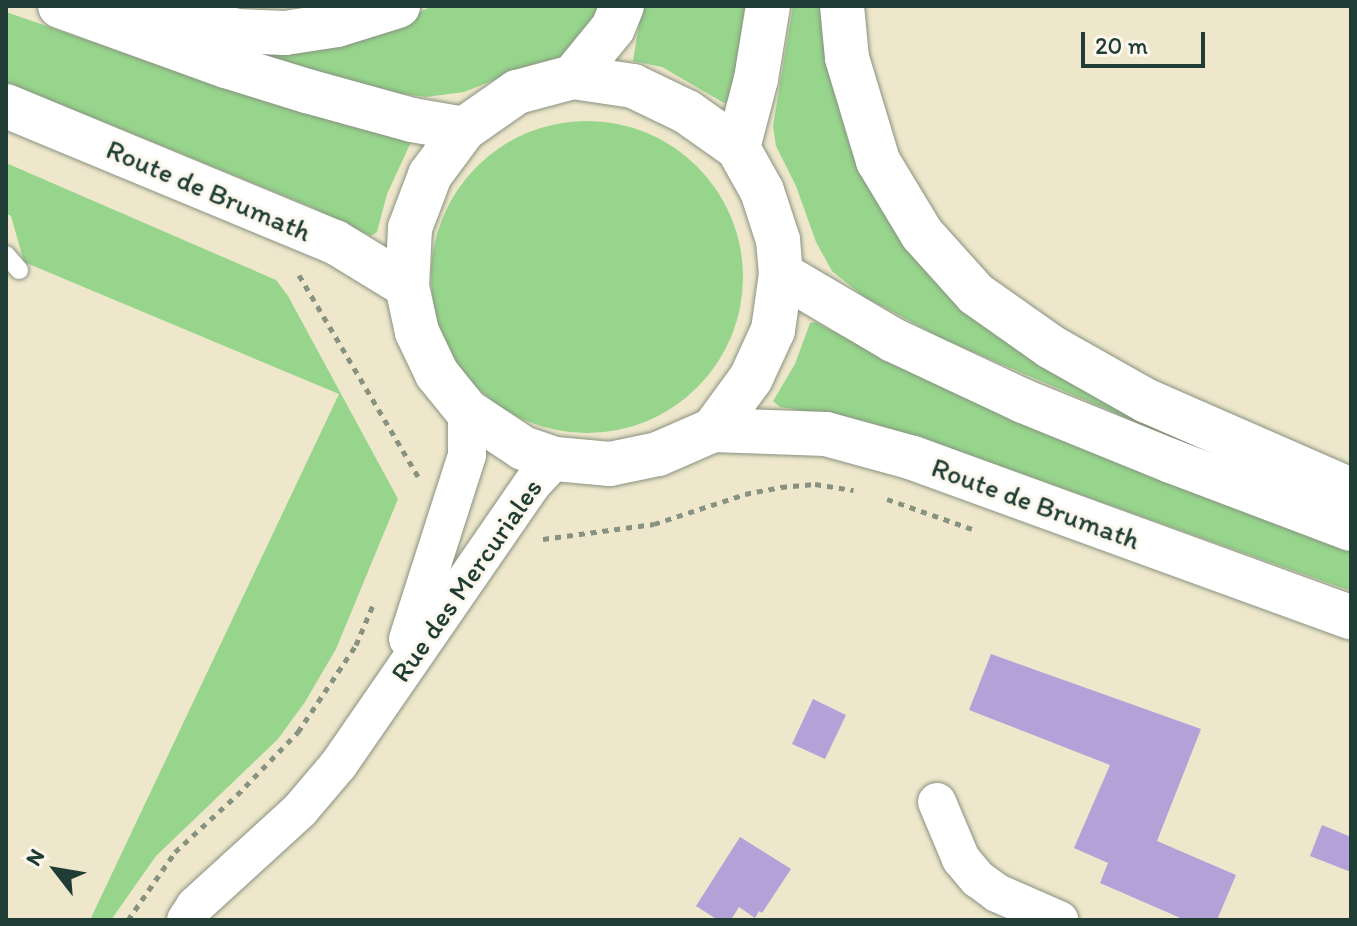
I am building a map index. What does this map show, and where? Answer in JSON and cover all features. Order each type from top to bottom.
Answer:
[{"type":"main road","points":[[60,6],[293,87],[412,120],[464,129]]},
{"type":"main road","points":[[152,6],[237,31],[285,33],[337,25],[398,6]]},
{"type":"main road","points":[[573,77],[613,28],[622,6]]},
{"type":"main road","points":[[738,148],[756,79],[768,6]]},
{"type":"main road","points":[[842,6],[847,58],[878,161],[922,234],[976,294],[1051,347],[1147,401],[1351,490]]},
{"type":"main road","points":[[573,77],[633,86],[687,112],[738,148],[762,191],[778,240],[781,274],[773,330],[751,378],[713,430],[658,454],[610,464],[555,459],[523,448],[467,411],[437,374],[423,346],[407,286],[410,228],[430,175],[464,129],[517,92],[573,77]]},
{"type":"main road","name":"Route de Brumath","points":[[6,106],[335,242],[407,286]]},
{"type":"main road","points":[[781,274],[893,340],[1023,401],[1351,529]]},
{"type":"main road","name":"Route de Brumath","points":[[713,430],[826,434],[913,458],[1351,617]]},
{"type":"street","name":"Rue des Mercuriales","points":[[379,703],[417,617],[449,521],[467,455],[467,411]]},
{"type":"street","name":"Rue des Mercuriales","points":[[186,920],[195,906],[300,810],[339,764],[533,483],[555,459]]},
{"type":"street","points":[[937,802],[961,859],[978,879],[997,893],[1059,920]]},
{"type":"lane","points":[[6,255],[19,270]]},
{"type":"path","points":[[296,271],[422,482]]},
{"type":"path","points":[[505,523],[535,538],[592,535],[654,524],[745,494],[781,487],[815,484],[865,491]]},
{"type":"path","points":[[879,496],[978,531]]},
{"type":"path","points":[[128,920],[175,852],[237,795],[298,732],[356,645],[378,594]]},
{"type":"green space","points":[[432,6],[605,6],[574,54],[537,63],[464,92],[426,97],[395,93],[264,55],[392,26]]},
{"type":"green space","points":[[642,6],[754,6],[736,98],[724,103],[662,67],[633,61]]},
{"type":"green space","points":[[793,6],[824,6],[840,113],[852,152],[871,188],[955,298],[993,333],[1059,375],[1184,437],[1181,441],[945,340],[863,296],[832,271],[816,242],[796,186],[776,146],[773,126]]},
{"type":"green space","points":[[6,12],[243,94],[411,142],[387,194],[377,232],[371,236],[309,206],[6,82]]},
{"type":"green space","points":[[587,121],[617,124],[647,133],[697,167],[731,217],[740,247],[743,277],[740,307],[731,337],[697,387],[647,421],[617,430],[587,433],[557,430],[527,421],[477,387],[443,337],[434,307],[431,277],[434,247],[443,217],[477,167],[527,133],[557,124]]},
{"type":"green space","points":[[6,163],[276,280],[288,296],[398,499],[336,649],[305,702],[278,739],[156,856],[111,920],[90,920],[339,394],[24,262],[11,216],[6,213]]},
{"type":"green space","points":[[815,322],[900,366],[1351,550],[1351,591],[921,438],[864,421],[780,407],[773,401],[795,364],[810,323]]},
{"type":"building","points":[[991,654],[1201,729],[1157,841],[1236,875],[1217,920],[1185,920],[1100,883],[1108,863],[1074,848],[1110,765],[969,710]]},
{"type":"building","points":[[813,699],[846,715],[825,759],[792,744]]},
{"type":"building","points":[[1322,825],[1351,837],[1351,872],[1310,856]]},
{"type":"building","points":[[740,837],[791,869],[762,913],[759,911],[755,918],[739,907],[731,920],[718,920],[696,906]]}]
